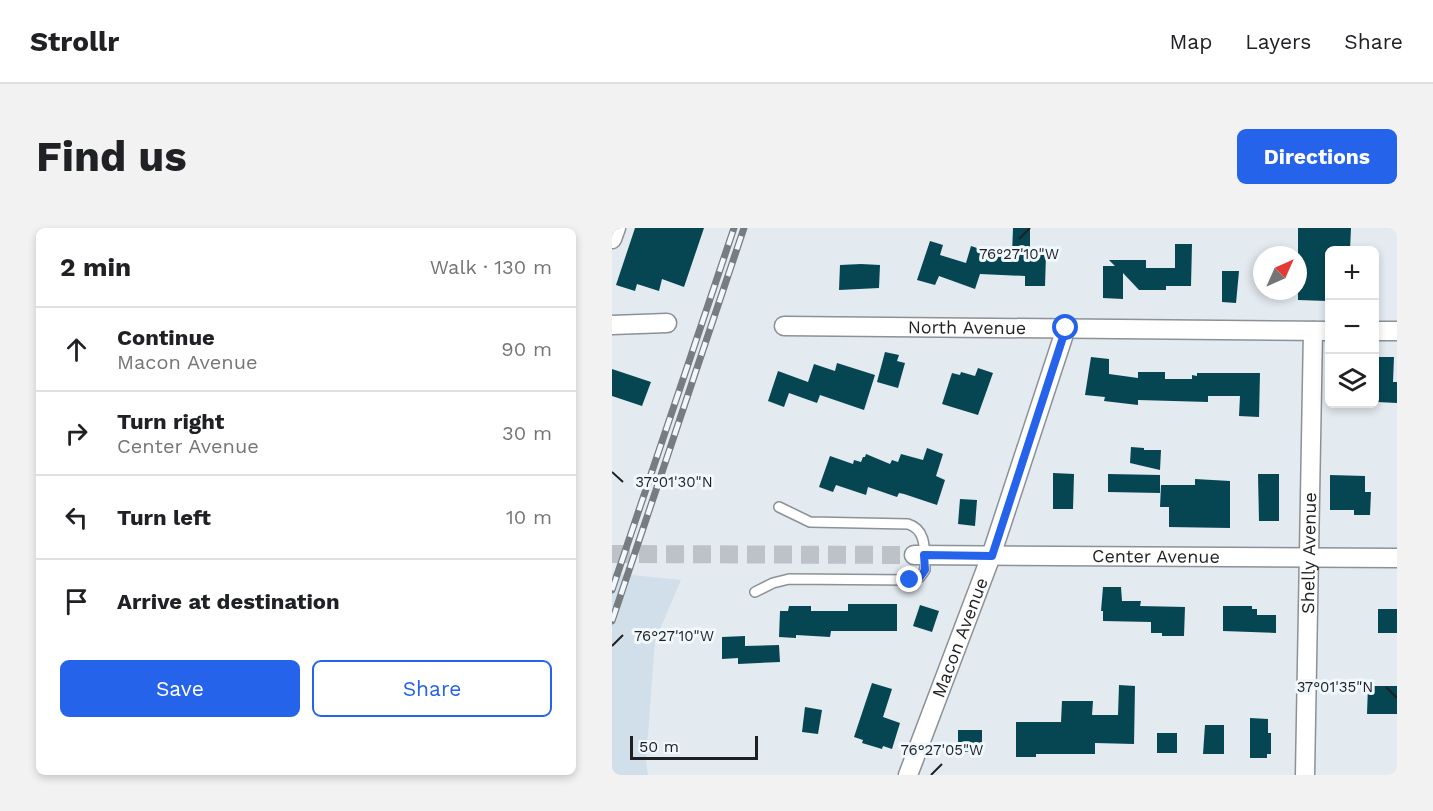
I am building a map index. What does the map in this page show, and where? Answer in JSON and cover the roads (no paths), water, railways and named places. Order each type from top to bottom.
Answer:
[{"type":"street","points":[[612,239],[616,228]]},
{"type":"street","points":[[612,325],[667,323]]},
{"type":"street","name":"North Avenue","points":[[784,326],[1321,331]]},
{"type":"street","name":"Macon Avenue","points":[[908,775],[992,556],[1066,328]]},
{"type":"street","name":"Shelly Avenue","points":[[1305,775],[1309,558],[1321,331]]},
{"type":"street","points":[[1379,331],[1397,331]]},
{"type":"street","name":"Center Avenue","points":[[919,555],[1397,558]]},
{"type":"lane","points":[[755,592],[773,583],[789,579],[910,580],[920,577],[925,570],[919,555],[923,535],[915,526],[810,522],[779,507]]},
{"type":"tunnel","points":[[612,554],[914,555]]},
{"type":"railway","points":[[612,590],[734,228]]},
{"type":"railway","points":[[612,621],[744,228]]}]
